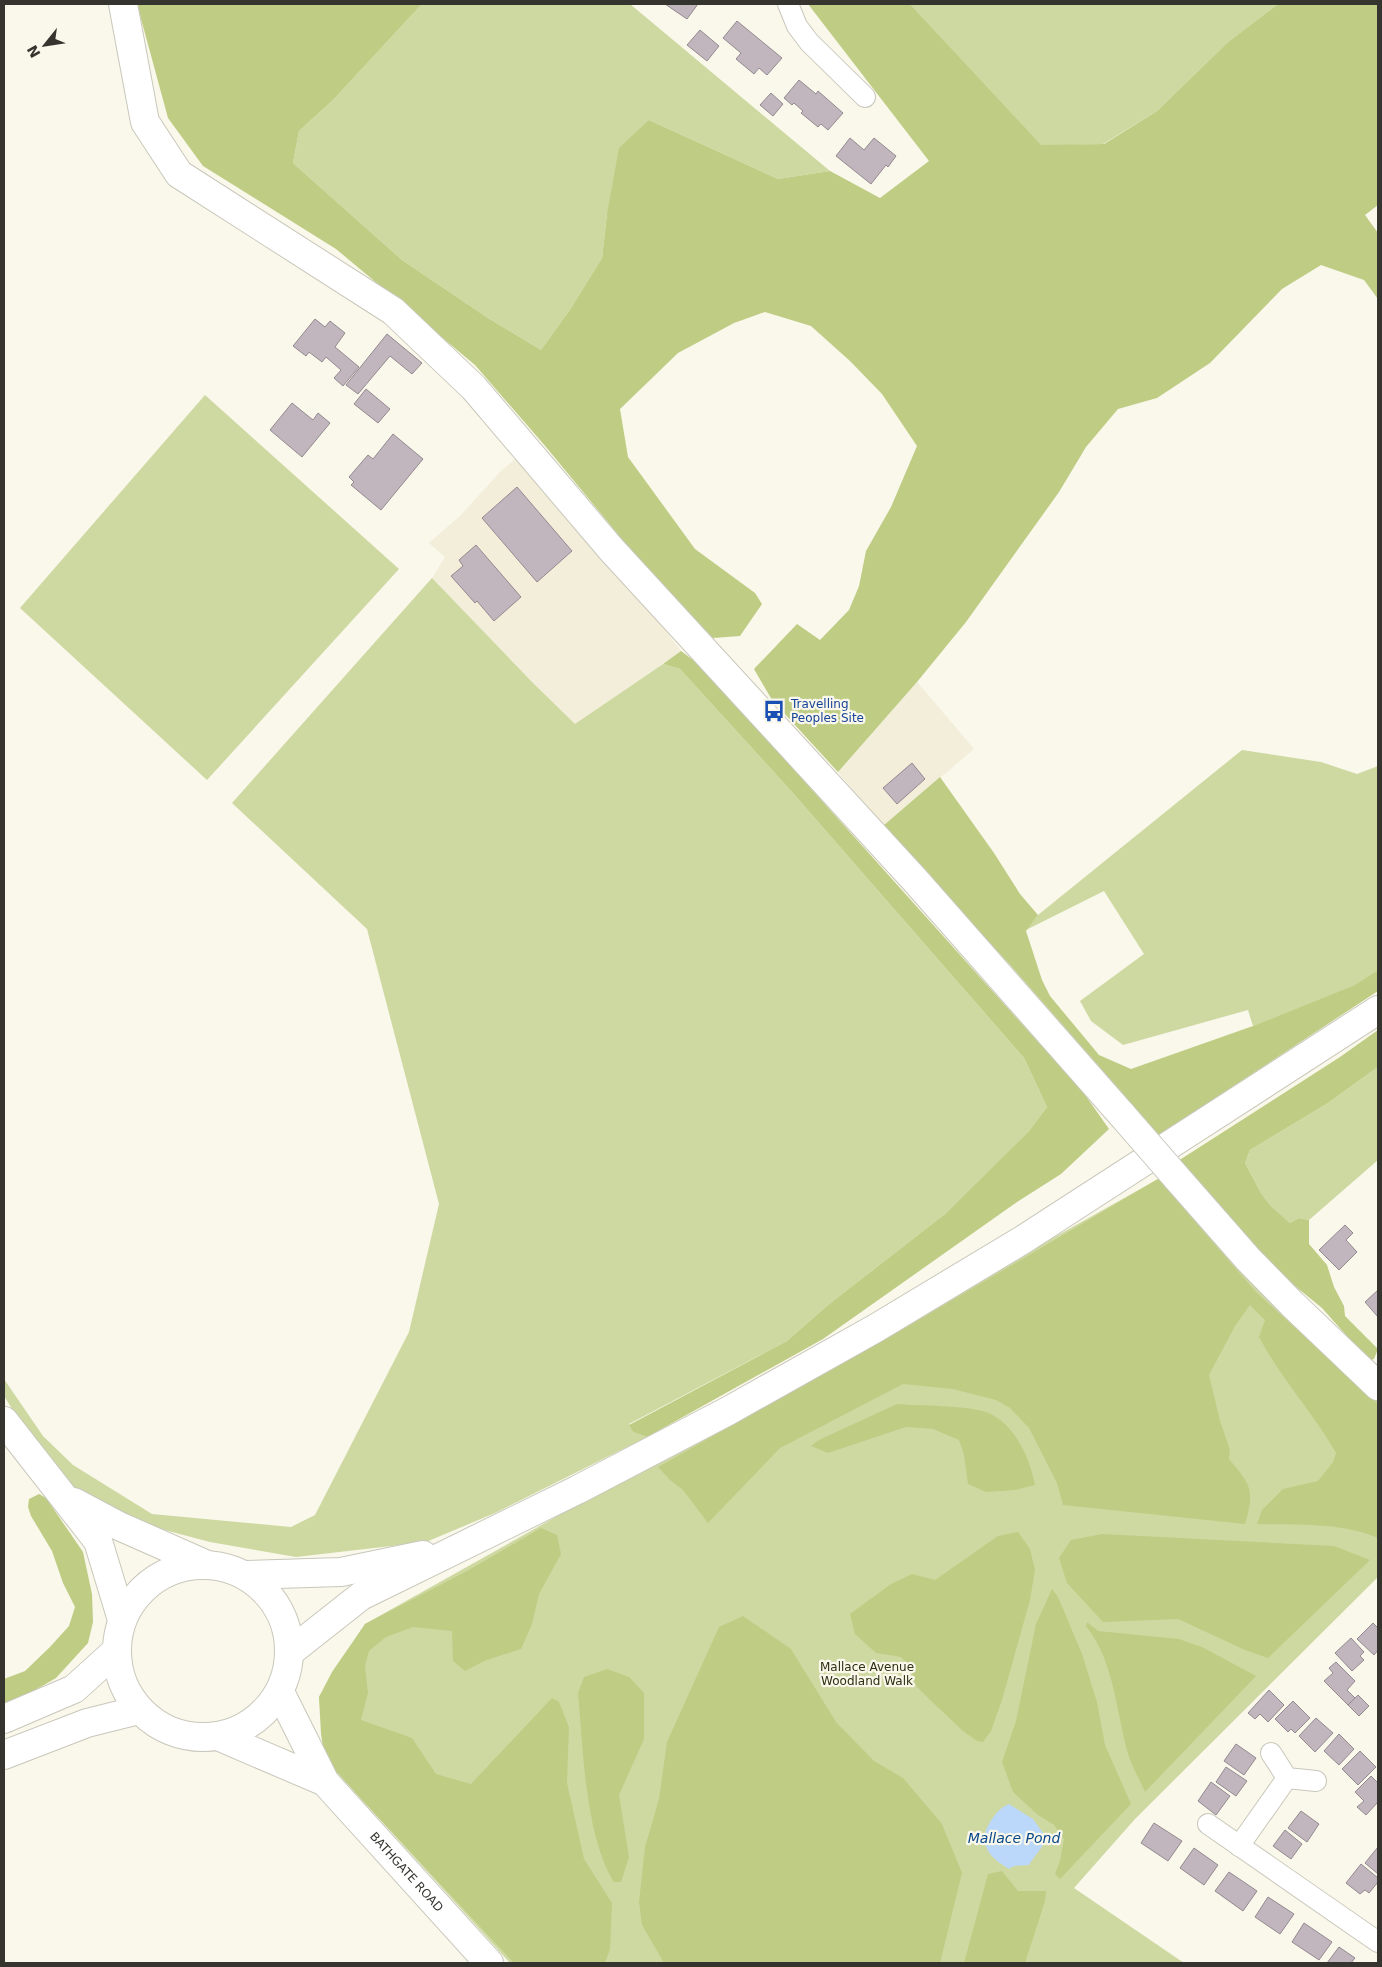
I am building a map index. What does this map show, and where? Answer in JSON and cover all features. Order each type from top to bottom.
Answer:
[{"type":"main road","points":[[123,4],[145,122],[179,174],[393,311],[474,388],[611,549],[909,873],[1248,1258],[1292,1304],[1378,1386]]},
{"type":"main road","points":[[290,1652],[361,1596],[577,1490],[728,1411],[876,1328],[1024,1239],[1378,1010]]},
{"type":"main road","points":[[4,1421],[98,1541],[122,1620]]},
{"type":"main road","points":[[66,1498],[119,1526],[205,1564],[245,1575],[341,1572],[459,1548]]},
{"type":"main road","points":[[205,1564],[185,1566],[157,1577],[138,1594],[122,1620],[116,1651],[123,1684],[139,1710],[168,1731],[197,1738],[220,1737],[236,1732],[262,1716],[280,1692],[290,1652],[279,1608],[268,1593],[245,1575]]},
{"type":"main road","points":[[4,1719],[74,1689],[116,1651]]},
{"type":"main road","name":"BATHGATE ROAD","points":[[280,1692],[325,1782],[489,1963]]},
{"type":"main road","points":[[4,1754],[87,1723],[139,1710]]},
{"type":"main road","name":"BATHGATE ROAD","points":[[220,1737],[325,1782]]},
{"type":"street","points":[[788,4],[797,26],[808,42],[865,97]]},
{"type":"street","points":[[1271,1753],[1288,1778],[1316,1782]]},
{"type":"street","points":[[1240,1846],[1288,1778]]},
{"type":"street","points":[[1208,1824],[1376,1936]]},
{"type":"shaded area","points":[[520,455],[635,591],[681,651],[575,725],[432,578],[445,557],[429,543],[460,516],[501,471]]},
{"type":"shaded area","points":[[917,682],[974,749],[883,826],[838,772]]},
{"type":"green space","points":[[137,4],[422,4],[333,100],[299,131],[293,163],[402,260],[488,318],[541,350],[571,308],[602,258],[607,214],[619,148],[649,120],[778,179],[830,171],[880,198],[929,161],[808,4],[910,4],[1041,145],[1104,144],[1157,111],[1228,42],[1278,4],[1378,4],[1378,205],[1365,215],[1378,233],[1378,299],[1364,280],[1321,265],[1282,289],[1210,363],[1157,398],[1118,409],[1086,447],[1059,492],[966,622],[917,682],[838,772],[772,700],[754,669],[797,624],[820,640],[849,610],[859,586],[866,551],[891,507],[917,446],[882,394],[850,361],[811,326],[765,312],[734,323],[678,353],[620,409],[628,457],[695,549],[755,593],[762,604],[740,636],[713,638],[640,561],[546,447],[475,365],[336,249],[203,166],[168,118]]},
{"type":"green space","points":[[422,4],[630,4],[830,171],[778,179],[649,120],[607,214],[602,258],[571,308],[541,350],[488,318],[402,260],[293,163],[299,131],[333,100]]},
{"type":"green space","points":[[910,4],[1278,4],[1228,42],[1157,111],[1103,144],[1041,146]]},
{"type":"green space","points":[[205,395],[399,569],[207,780],[20,608]]},
{"type":"green space","points":[[432,578],[575,724],[663,664],[680,669],[792,792],[1024,1058],[1047,1107],[1029,1131],[945,1214],[828,1305],[787,1341],[629,1424],[633,1432],[647,1437],[495,1513],[426,1542],[296,1557],[210,1542],[123,1519],[79,1495],[42,1456],[4,1396],[4,1379],[43,1436],[73,1465],[152,1514],[291,1527],[315,1515],[409,1332],[439,1204],[367,929],[232,803]]},
{"type":"green space","points":[[681,651],[701,666],[1083,1092],[1109,1129],[1061,1174],[1017,1202],[823,1339],[647,1437],[633,1432],[629,1425],[787,1341],[828,1305],[945,1214],[1029,1131],[1047,1107],[1024,1058],[792,792],[680,669],[663,664]]},
{"type":"green space","points":[[1242,750],[1321,762],[1357,774],[1378,766],[1378,970],[1356,985],[1253,1026],[1248,1010],[1123,1045],[1091,1021],[1080,1001],[1144,954],[1104,891],[1026,930],[1038,915]]},
{"type":"green space","points":[[940,777],[994,853],[1020,894],[1038,915],[1026,931],[1042,980],[1050,996],[1099,1055],[1131,1069],[1253,1026],[1355,985],[1378,970],[1378,991],[1159,1135],[1011,966],[883,826]]},
{"type":"green space","points":[[1378,1030],[1378,1067],[1328,1103],[1250,1150],[1245,1163],[1261,1193],[1270,1205],[1290,1223],[1299,1218],[1309,1220],[1309,1244],[1327,1265],[1334,1287],[1344,1306],[1345,1316],[1378,1349],[1374,1359],[1368,1361],[1322,1308],[1284,1277],[1267,1260],[1178,1161],[1340,1057]]},
{"type":"green space","points":[[1378,1067],[1378,1160],[1309,1220],[1299,1218],[1290,1223],[1270,1205],[1261,1193],[1245,1163],[1250,1150],[1328,1103]]},
{"type":"green space","name":"Mallace Avenue Woodland Walk","points":[[1158,1179],[1378,1387],[1378,1577],[1135,1819],[1074,1888],[1184,1963],[510,1963],[325,1759],[319,1697],[365,1624]]},
{"type":"green space","points":[[1158,1179],[1256,1292],[1378,1404],[1378,1538],[1349,1529],[1334,1527],[1257,1524],[1262,1510],[1283,1489],[1318,1481],[1333,1462],[1336,1453],[1259,1337],[1265,1320],[1250,1305],[1235,1326],[1209,1375],[1220,1421],[1230,1450],[1229,1459],[1242,1475],[1249,1489],[1250,1503],[1245,1524],[1063,1505],[1057,1483],[1029,1428],[1010,1408],[996,1400],[953,1389],[903,1384],[780,1448],[708,1523],[683,1490],[658,1467],[905,1328]]},
{"type":"green space","points":[[897,1404],[966,1408],[986,1412],[996,1417],[1005,1424],[1019,1442],[1025,1453],[1035,1485],[1015,1490],[986,1492],[968,1484],[964,1455],[959,1440],[933,1429],[906,1427],[828,1453],[811,1446],[819,1440]]},
{"type":"green space","points":[[39,1494],[46,1498],[83,1552],[92,1594],[93,1622],[88,1643],[56,1678],[4,1708],[4,1679],[25,1671],[50,1647],[69,1626],[75,1607],[63,1583],[52,1551],[31,1516],[28,1507],[29,1499]]},
{"type":"green space","points":[[541,1528],[557,1535],[561,1554],[539,1594],[532,1624],[521,1649],[484,1661],[465,1671],[453,1661],[452,1631],[413,1627],[386,1637],[369,1651],[365,1666],[368,1693],[361,1720],[412,1738],[436,1774],[471,1784],[552,1698],[559,1702],[569,1727],[567,1783],[584,1859],[612,1903],[610,1949],[605,1963],[514,1963],[325,1759],[321,1734],[319,1697],[332,1672],[365,1624],[467,1571]]},
{"type":"green space","points":[[1018,1532],[1030,1549],[1035,1570],[1030,1600],[1002,1700],[991,1731],[983,1742],[977,1741],[963,1731],[916,1686],[910,1667],[901,1657],[876,1653],[855,1634],[850,1614],[891,1584],[912,1574],[935,1580],[998,1536]]},
{"type":"green space","points":[[1102,1534],[1334,1546],[1370,1560],[1268,1658],[1245,1650],[1178,1619],[1103,1622],[1067,1583],[1059,1558],[1071,1540]]},
{"type":"green space","points":[[1052,1589],[1058,1597],[1082,1654],[1097,1702],[1105,1745],[1131,1804],[1060,1879],[1055,1874],[1060,1861],[1064,1839],[1054,1825],[1038,1815],[1013,1792],[1002,1762],[1016,1721],[1036,1624]]},
{"type":"green space","points":[[743,1616],[791,1649],[836,1722],[874,1761],[903,1778],[942,1824],[962,1873],[940,1963],[664,1963],[642,1925],[639,1902],[645,1847],[659,1799],[667,1742],[719,1627]]},
{"type":"green space","points":[[1087,1622],[1098,1631],[1179,1639],[1204,1648],[1256,1676],[1145,1792],[1129,1757],[1109,1672],[1096,1640],[1086,1626]]},
{"type":"green space","points":[[607,1669],[629,1677],[644,1693],[644,1739],[619,1795],[629,1857],[621,1882],[614,1882],[604,1863],[591,1816],[578,1693],[584,1677]]},
{"type":"green space","points":[[1002,1871],[1018,1891],[1046,1891],[1045,1901],[1025,1963],[964,1963],[988,1874]]},
{"type":"water","name":"Mallace Pond","points":[[1009,1804],[1033,1819],[1046,1837],[1029,1865],[1014,1866],[1009,1869],[990,1854],[985,1842],[985,1835],[992,1819],[999,1810]]},
{"type":"building","points":[[665,4],[698,4],[687,19]]},
{"type":"building","points":[[737,21],[782,58],[767,75],[759,68],[754,74],[736,59],[741,53],[723,38]]},
{"type":"building","points":[[700,30],[719,46],[707,61],[687,45]]},
{"type":"building","points":[[799,80],[816,94],[818,91],[843,113],[828,130],[821,124],[818,127],[801,113],[803,111],[794,103],[792,105],[784,98]]},
{"type":"building","points":[[771,93],[783,104],[773,116],[760,105]]},
{"type":"building","points":[[850,138],[864,150],[874,138],[896,156],[871,184],[836,156]]},
{"type":"building","points":[[315,319],[325,327],[330,321],[345,333],[335,347],[359,367],[343,386],[334,378],[341,370],[326,357],[322,362],[309,352],[306,356],[293,346]]},
{"type":"building","points":[[387,334],[422,363],[412,374],[390,356],[358,394],[346,385]]},
{"type":"building","points":[[366,389],[390,409],[378,423],[354,404]]},
{"type":"building","points":[[292,403],[313,420],[318,413],[330,423],[302,457],[270,430]]},
{"type":"building","points":[[393,434],[423,459],[381,510],[351,485],[354,482],[349,477],[368,455],[373,459]]},
{"type":"building","points":[[517,487],[572,551],[537,582],[482,518]]},
{"type":"building","points":[[476,545],[521,597],[494,621],[477,601],[475,603],[451,576],[463,566],[459,560]]},
{"type":"building","points":[[912,763],[925,779],[897,804],[883,788]]},
{"type":"building","points":[[1345,1225],[1353,1233],[1346,1240],[1357,1252],[1339,1270],[1319,1250]]},
{"type":"building","points":[[1378,1290],[1378,1317],[1365,1302]]},
{"type":"building","points":[[1373,1623],[1378,1628],[1378,1650],[1374,1655],[1357,1639]]},
{"type":"building","points":[[1351,1638],[1364,1652],[1360,1656],[1364,1660],[1352,1671],[1335,1653]]},
{"type":"building","points":[[1336,1662],[1355,1681],[1347,1690],[1355,1698],[1348,1705],[1324,1681],[1333,1673],[1329,1668]]},
{"type":"building","points":[[1269,1690],[1284,1705],[1268,1722],[1260,1714],[1255,1719],[1248,1713]]},
{"type":"building","points":[[1358,1695],[1369,1706],[1359,1716],[1348,1705]]},
{"type":"building","points":[[1293,1701],[1310,1718],[1295,1733],[1291,1729],[1288,1732],[1275,1719]]},
{"type":"building","points":[[1316,1718],[1333,1733],[1315,1752],[1299,1736]]},
{"type":"building","points":[[1339,1734],[1354,1749],[1339,1765],[1324,1751]]},
{"type":"building","points":[[1236,1744],[1256,1758],[1244,1775],[1224,1761]]},
{"type":"building","points":[[1360,1751],[1376,1767],[1358,1785],[1342,1769]]},
{"type":"building","points":[[1226,1767],[1247,1781],[1236,1796],[1216,1782]]},
{"type":"building","points":[[1371,1776],[1378,1783],[1378,1802],[1366,1815],[1357,1807],[1364,1801],[1355,1792]]},
{"type":"building","points":[[1211,1782],[1230,1796],[1216,1815],[1198,1801]]},
{"type":"building","points":[[1301,1811],[1319,1824],[1307,1842],[1288,1828]]},
{"type":"building","points":[[1154,1823],[1182,1841],[1168,1861],[1141,1843]]},
{"type":"building","points":[[1285,1830],[1302,1844],[1291,1859],[1273,1846]]},
{"type":"building","points":[[1378,1847],[1378,1874],[1365,1863]]},
{"type":"building","points":[[1194,1848],[1218,1865],[1204,1885],[1180,1868]]},
{"type":"building","points":[[1361,1864],[1378,1878],[1378,1882],[1369,1893],[1365,1890],[1360,1894],[1346,1883]]},
{"type":"building","points":[[1229,1872],[1257,1891],[1243,1911],[1215,1891]]},
{"type":"building","points":[[1268,1897],[1294,1914],[1280,1934],[1255,1917]]},
{"type":"building","points":[[1304,1923],[1332,1942],[1319,1960],[1292,1942]]},
{"type":"building","points":[[1339,1947],[1355,1958],[1351,1963],[1327,1963]]},
{"type":"place","name":"Travelling Peoples Site","points":[[774,711]]}]
